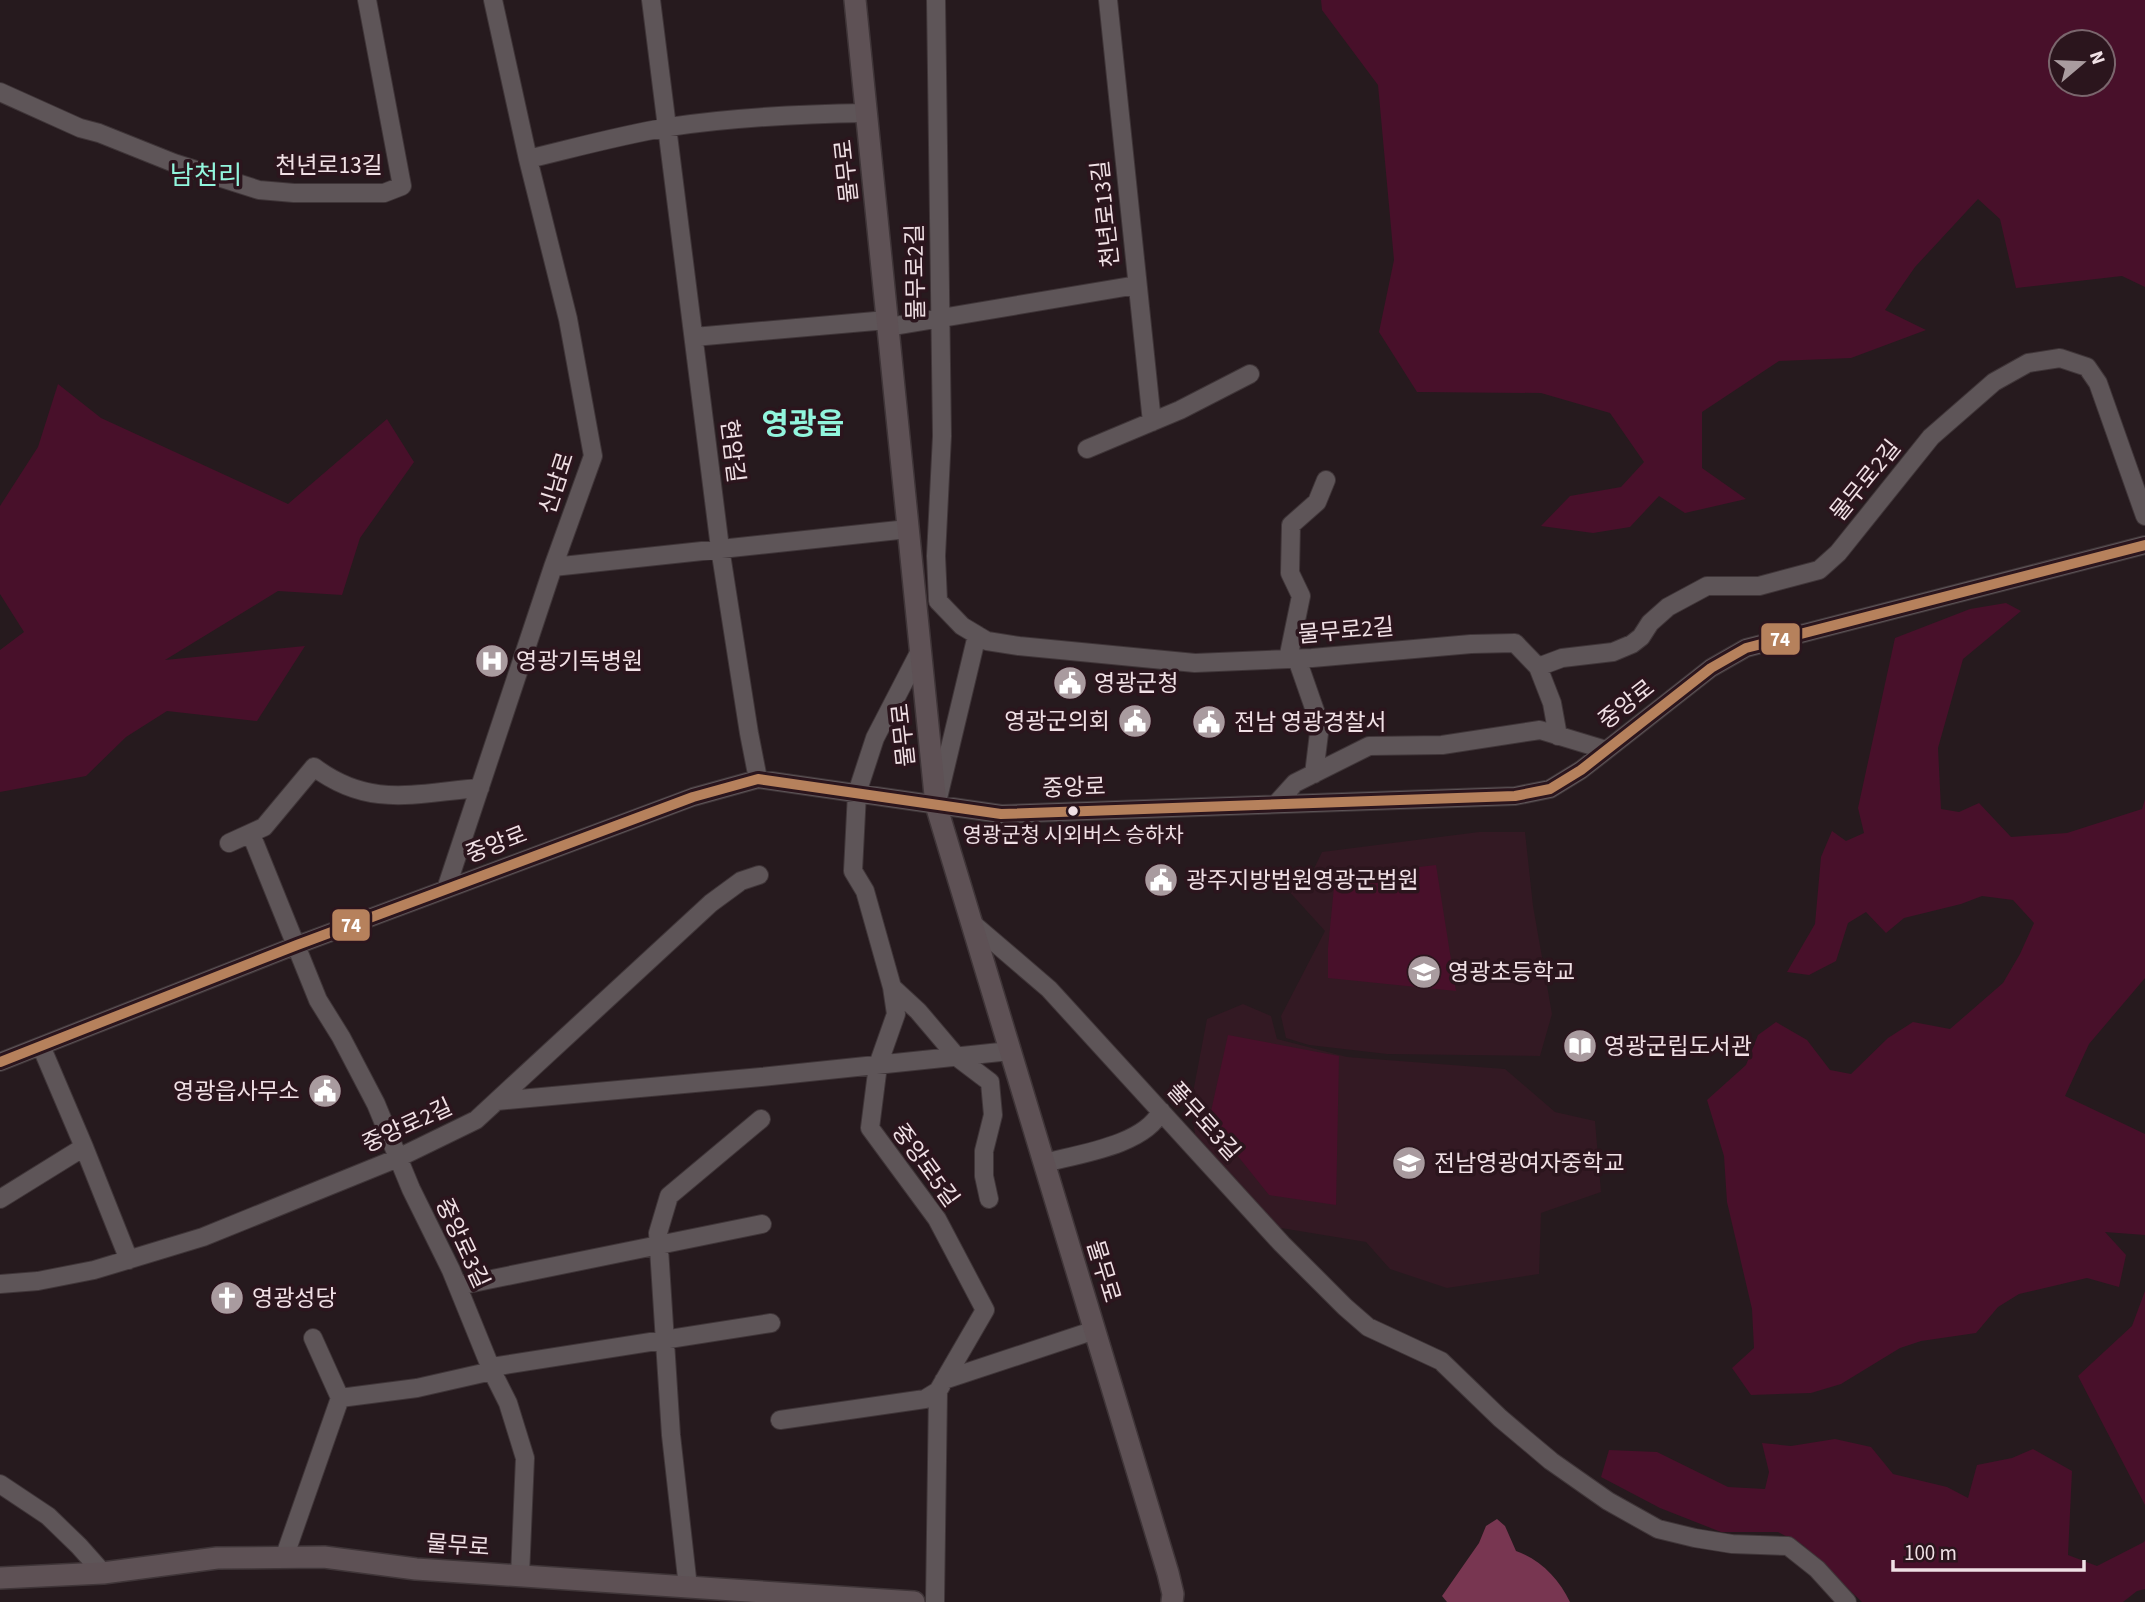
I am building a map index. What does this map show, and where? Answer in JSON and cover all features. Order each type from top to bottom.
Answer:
[{"type":"main road","name":"물무로","points":[[855,0],[936,805],[1168,1573],[1172,1602]]},
{"type":"main road","name":"물무로","points":[[0,1578],[103,1573],[217,1558],[324,1557],[399,1567],[798,1597],[914,1602]]},
{"type":"street","name":"천년로13길","points":[[0,92],[80,128],[174,163],[259,190],[294,193],[384,193],[402,186],[367,0]]},
{"type":"street","name":"신남로","points":[[446,889],[553,567],[593,456],[568,319],[527,159],[493,0]]},
{"type":"street","name":"현암길","points":[[650,0],[720,548],[758,779]]},
{"type":"street","name":"물무로2길","points":[[936,0],[942,436],[936,555],[938,601],[962,626],[987,641],[1195,663],[1293,659],[1471,644],[1515,643],[1538,667],[1562,658],[1613,652],[1641,637],[1650,622],[1668,607],[1707,586],[1759,586],[1819,570],[1838,554],[1931,438],[1994,382],[2028,363],[2060,359],[2087,367],[2098,383],[2145,516]]},
{"type":"street","name":"천년로13길","points":[[1108,0],[1152,422]]},
{"type":"street","points":[[527,159],[616,137],[667,128],[744,118],[866,113]]},
{"type":"street","points":[[694,337],[940,318],[1137,285]]},
{"type":"street","points":[[1087,449],[1152,422],[1250,374]]},
{"type":"street","points":[[1314,774],[1320,724],[1293,659],[1301,596],[1290,573],[1291,525],[1317,502],[1326,480]]},
{"type":"street","points":[[553,567],[908,529]]},
{"type":"street","name":"중앙로","points":[[1,1059],[693,797],[758,779],[1002,814],[1515,796],[1550,789],[1581,770],[1711,668],[1746,648],[2145,545]]},
{"type":"street","points":[[936,805],[977,635]]},
{"type":"street","name":"중앙로5길","points":[[920,649],[875,738],[857,793],[853,871],[865,891],[892,987],[896,1014],[877,1065],[870,1128],[937,1219],[985,1310],[941,1385]]},
{"type":"street","points":[[1538,667],[1552,703],[1558,736]]},
{"type":"street","points":[[1276,804],[1295,783],[1369,746],[1442,745],[1540,730],[1606,750]]},
{"type":"street","points":[[229,843],[264,827],[314,767],[332,781],[353,790],[384,797],[480,788]]},
{"type":"street","name":"중앙로3길","points":[[251,834],[318,1000],[376,1104],[508,1403],[525,1458],[520,1576]]},
{"type":"street","name":"중앙로2길","points":[[0,1284],[94,1270],[203,1237],[398,1158],[476,1120],[711,903],[741,881],[759,875]]},
{"type":"street","name":"풀무로3길","points":[[972,923],[1049,989],[1282,1244],[1368,1327],[1441,1361],[1500,1418],[1551,1461],[1608,1501],[1658,1529],[1732,1544],[1788,1546],[1817,1569],[1847,1602]]},
{"type":"street","points":[[892,987],[918,1011],[957,1056],[990,1082],[993,1115],[984,1152],[984,1176],[989,1199]]},
{"type":"street","points":[[41,1046],[129,1261]]},
{"type":"street","points":[[497,1101],[1010,1051]]},
{"type":"street","points":[[1044,1163],[1126,1141],[1156,1123],[1161,1111]]},
{"type":"street","points":[[688,1587],[671,1436],[658,1233],[669,1196],[761,1119]]},
{"type":"street","points":[[0,1199],[84,1147]]},
{"type":"street","points":[[458,1286],[762,1224]]},
{"type":"street","points":[[340,1398],[417,1388],[492,1369],[771,1323]]},
{"type":"street","points":[[780,1420],[925,1399],[941,1385],[1095,1330]]},
{"type":"street","points":[[284,1558],[340,1398],[313,1338]]},
{"type":"street","points":[[934,1602],[941,1385]]},
{"type":"street","points":[[0,1484],[48,1516],[103,1573]]},
{"type":"shaded area","points":[[1321,0],[2145,0],[2145,287],[2122,276],[2016,288],[2000,219],[1978,199],[1915,267],[1885,310],[1926,330],[1851,358],[1779,361],[1702,412],[1702,468],[1746,499],[1685,513],[1659,496],[1630,527],[1593,533],[1541,526],[1570,496],[1621,487],[1644,462],[1610,413],[1541,393],[1417,392],[1379,332],[1394,260],[1378,85],[1322,10]]},
{"type":"shaded area","points":[[58,384],[101,418],[288,504],[387,419],[414,462],[360,538],[342,595],[278,591],[165,660],[305,646],[257,721],[167,711],[126,737],[86,776],[0,792],[0,650],[24,632],[0,594],[0,506],[38,447]]},
{"type":"shaded area","points":[[2006,603],[2021,611],[1963,659],[1938,748],[1941,809],[1959,812],[1979,803],[2011,837],[2067,833],[2142,809],[2145,799],[2145,978],[2089,1044],[2065,1096],[2145,1134],[2145,1235],[2105,1232],[2126,1255],[2119,1287],[2087,1278],[2019,1294],[1998,1307],[1976,1333],[1921,1341],[1900,1348],[1841,1384],[1811,1393],[1751,1395],[1732,1368],[1754,1348],[1752,1309],[1727,1202],[1724,1156],[1707,1100],[1746,1065],[1758,1035],[1776,1022],[1807,1040],[1830,1070],[1851,1074],[1888,1038],[1913,1022],[1950,1029],[2003,983],[2034,923],[2013,900],[1982,896],[1904,918],[1886,933],[1866,912],[1848,923],[1836,961],[1809,975],[1787,972],[1815,924],[1821,857],[1832,831],[1846,841],[1864,833],[1858,808],[1895,638],[1970,609]]},
{"type":"shaded area","name":"영광초등학교","points":[[1479,832],[1525,832],[1533,906],[1552,1014],[1540,1056],[1387,1054],[1309,1045],[1286,1038],[1281,1016],[1325,931],[1286,888],[1311,875],[1322,852]]},
{"type":"shaded area","points":[[1436,865],[1456,991],[1328,978],[1335,877]]},
{"type":"shaded area","name":"전남영광여자중학교","points":[[1243,1004],[1271,1016],[1277,1039],[1347,1057],[1505,1069],[1555,1112],[1595,1121],[1601,1192],[1541,1213],[1539,1274],[1447,1288],[1390,1269],[1366,1242],[1275,1227],[1195,1134],[1191,1103],[1207,1019]]},
{"type":"shaded area","points":[[1228,1035],[1339,1056],[1336,1205],[1269,1195],[1209,1120]]},
{"type":"shaded area","points":[[2145,1291],[2145,1505],[2078,1376],[2132,1326]]},
{"type":"shaded area","points":[[1835,1439],[1871,1447],[1893,1474],[1947,1487],[1968,1498],[1977,1465],[2012,1458],[2033,1449],[2072,1471],[2068,1555],[2097,1566],[2145,1540],[2145,1589],[2137,1591],[2123,1602],[1862,1602],[1803,1545],[1778,1532],[1721,1532],[1660,1508],[1601,1477],[1609,1450],[1657,1452],[1728,1487],[1765,1489],[1769,1472],[1762,1443],[1791,1446]]},
{"type":"shaded area","points":[[1497,1519],[1505,1526],[1516,1551],[1548,1571],[1570,1602],[1447,1602],[1442,1596],[1479,1543],[1486,1526]]},
{"type":"transit line","name":"74","points":[[0,1062],[297,945],[693,797],[758,779],[1001,814],[1515,796],[1550,789],[1581,770],[1711,668],[1746,648],[2145,545]]},
{"type":"place","name":"영광기독병원","points":[[492,661]]},
{"type":"place","name":"영광군청","points":[[1070,683]]},
{"type":"place","name":"영광군의회","points":[[1135,721]]},
{"type":"place","name":"전남 영광경찰서","points":[[1209,722]]},
{"type":"place","name":"영광군청 시외버스 승하차","points":[[1073,811]]},
{"type":"place","name":"광주지방법원영광군법원","points":[[1161,880]]},
{"type":"place","name":"영광초등학교","points":[[1424,972]]},
{"type":"place","name":"영광군립도서관","points":[[1580,1046]]},
{"type":"place","name":"영광읍사무소","points":[[325,1091]]},
{"type":"place","name":"전남영광여자중학교","points":[[1409,1163]]},
{"type":"place","name":"영광성당","points":[[227,1298]]},
{"type":"district","name":"남천리","points":[[206,175]]},
{"type":"district","name":"영광읍","points":[[803,424]]}]
